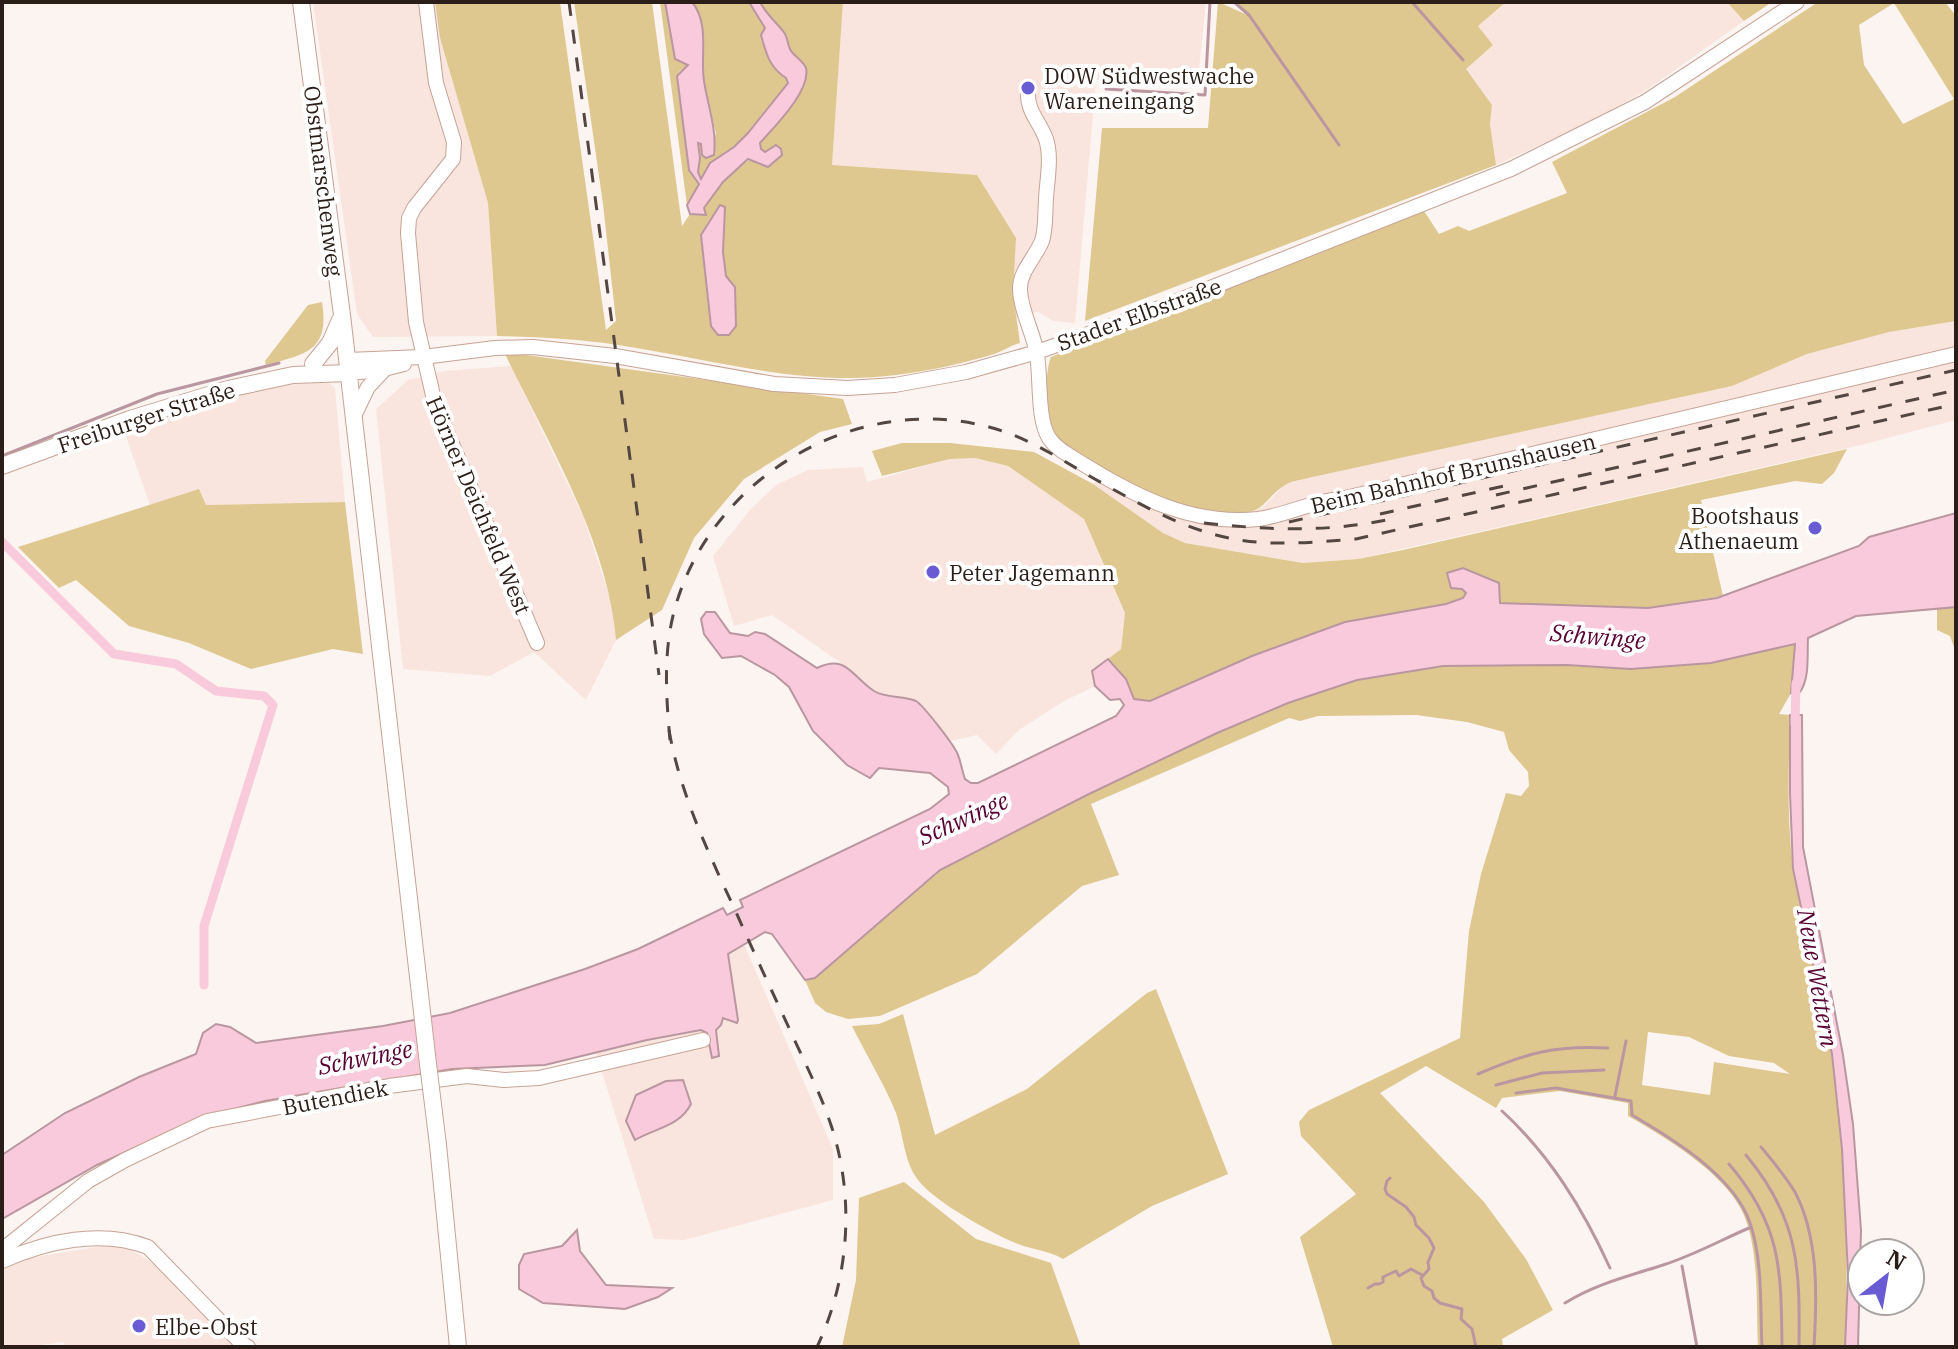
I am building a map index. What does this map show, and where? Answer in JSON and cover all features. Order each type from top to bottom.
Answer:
[{"type":"main road","name":"Obstmarschenweg","points":[[301,2],[354,416],[458,1343]]},
{"type":"main road","points":[[313,364],[330,343],[342,315]]},
{"type":"main road","name":"Freiburger Straße","points":[[293,375],[313,364],[348,367]]},
{"type":"main road","name":"Freiburger Straße","points":[[2,466],[197,397],[293,375],[348,367]]},
{"type":"street","name":"Hörner Deichfeld West","points":[[426,2],[436,83],[454,142],[453,159],[409,218],[416,322],[435,404],[537,643]]},
{"type":"street","name":"Stader Elbstraße","points":[[348,367],[495,348],[533,347],[615,356],[746,380],[847,388],[933,379],[1037,352],[1142,315],[1511,169],[1645,102],[1797,2]]},
{"type":"street","name":"Beim Bahnhof Brunshausen","points":[[1028,89],[1031,114],[1045,137],[1049,152],[1042,241],[1023,274],[1019,288],[1037,352],[1043,420],[1048,436],[1057,447],[1100,474],[1156,504],[1186,513],[1225,520],[1285,514],[1324,500],[1341,499],[1480,467],[1956,354]]},
{"type":"street","name":"Stader Elbstraße","points":[[348,367],[385,369],[423,357]]},
{"type":"street","points":[[354,416],[368,387],[385,369]]},
{"type":"street","name":"Butendiek","points":[[2,1250],[88,1181],[207,1121],[420,1082],[467,1076],[504,1080],[539,1078],[703,1040]]},
{"type":"street","points":[[2,1261],[25,1251],[63,1242],[109,1237],[130,1240],[148,1247],[248,1347]]},
{"type":"shaded area","points":[[313,2],[435,2],[440,38],[488,203],[497,336],[373,337],[357,314]]},
{"type":"shaded area","points":[[435,2],[560,2],[606,330],[616,321],[574,2],[652,2],[682,226],[690,214],[706,215],[704,208],[730,175],[766,152],[761,149],[760,143],[792,106],[805,84],[800,59],[790,52],[781,28],[771,21],[759,2],[843,2],[832,165],[977,175],[1016,238],[1013,293],[1020,343],[960,363],[861,378],[756,370],[603,343],[497,336],[488,203],[440,38]],"holes":[[[725,207],[723,252],[726,276],[735,288],[736,326],[711,326],[701,235],[709,220]]]},
{"type":"shaded area","points":[[660,2],[665,2],[675,59],[688,65],[679,72],[699,184],[687,205]]},
{"type":"shaded area","points":[[692,2],[749,2],[765,28],[776,71],[788,83],[752,128],[712,165],[702,179],[698,172],[698,143],[701,143],[702,155],[716,134],[704,80],[702,21]]},
{"type":"shaded area","points":[[843,2],[1206,2],[1197,88],[1096,80],[1075,323],[1053,321],[1038,312],[818,367]]},
{"type":"shaded area","points":[[1218,2],[1250,16],[1234,2],[1506,2],[1478,26],[1493,45],[1466,69],[1492,105],[1490,124],[1496,165],[1085,321],[1102,128],[1208,128]]},
{"type":"shaded area","points":[[1506,2],[1727,2],[1744,21],[1645,91],[1590,122],[1496,165],[1490,124],[1492,105],[1465,69],[1493,45],[1478,26]]},
{"type":"shaded area","points":[[1727,2],[1772,2],[1744,21]]},
{"type":"shaded area","points":[[1818,2],[1945,2],[1956,16],[1956,321],[1889,332],[1807,354],[1732,386],[1293,482],[1278,490],[1263,505],[1244,513],[1214,512],[1159,497],[1072,450],[1052,428],[1047,397],[1051,357],[1424,211],[1439,234],[1458,226],[1469,231],[1567,193],[1552,162],[1675,97]],"holes":[[[1894,3],[1954,99],[1903,124],[1864,65],[1859,25]]]},
{"type":"shaded area","points":[[322,302],[322,331],[312,348],[266,365],[265,361],[308,305]]},
{"type":"shaded area","points":[[1956,321],[1956,420],[1861,445],[1358,559],[1303,563],[1185,543],[1163,533],[1093,484],[1104,470],[1262,508],[1285,484],[1731,386],[1807,354],[1889,332]]},
{"type":"shaded area","points":[[504,352],[843,399],[852,424],[820,432],[744,479],[694,538],[662,610],[616,640],[611,603],[588,529]]},
{"type":"shaded area","points":[[511,366],[583,516],[613,607],[616,640],[586,700],[534,652],[490,676],[403,669],[376,409],[408,380],[444,371]]},
{"type":"shaded area","points":[[325,380],[335,388],[345,502],[206,505],[199,490],[150,505],[123,428],[235,392]]},
{"type":"shaded area","points":[[902,443],[950,443],[1034,452],[1093,484],[1163,533],[1185,543],[1303,563],[1358,559],[1403,550],[1847,449],[1834,473],[1822,484],[1795,481],[1701,500],[1723,596],[1648,608],[1500,603],[1499,583],[1463,568],[1447,573],[1466,593],[1463,598],[1446,604],[1345,622],[1252,656],[1150,701],[1134,699],[1126,679],[1108,659],[1121,649],[1125,613],[1084,519],[1008,466],[975,458],[950,459],[882,476],[872,451]]},
{"type":"shaded area","points":[[975,458],[1008,466],[1084,519],[1125,613],[1121,649],[1092,671],[1095,686],[1064,701],[1019,730],[996,754],[977,735],[950,741],[916,701],[873,691],[844,665],[772,615],[734,626],[713,556],[750,510],[776,485],[808,470],[863,467],[867,482],[950,459]]},
{"type":"shaded area","points":[[199,489],[206,505],[345,502],[363,654],[333,649],[251,669],[189,643],[129,626],[76,580],[59,588],[18,547]]},
{"type":"shaded area","points":[[1956,607],[1956,653],[1950,636],[1937,630],[1937,608]]},
{"type":"shaded area","points":[[1795,644],[1791,693],[1779,714],[1790,715],[1791,853],[1829,1033],[1841,1129],[1846,1238],[1845,1347],[1758,1347],[1752,1242],[1742,1211],[1707,1169],[1628,1116],[1628,1103],[1560,1091],[1502,1098],[1496,1108],[1426,1066],[1380,1093],[1484,1202],[1526,1259],[1553,1310],[1502,1339],[1503,1347],[1333,1347],[1300,1237],[1356,1194],[1301,1136],[1299,1122],[1309,1110],[1460,1038],[1469,931],[1481,874],[1506,793],[1521,796],[1529,786],[1528,772],[1509,750],[1504,732],[1467,722],[1416,715],[1318,716],[1300,721],[1289,718],[1091,804],[1119,875],[1082,886],[977,974],[880,1016],[848,1019],[826,1012],[815,1003],[805,980],[815,978],[824,971],[940,870],[1089,794],[1288,703],[1357,680],[1443,666],[1567,665],[1631,669],[1711,663]],"holes":[[[1648,1032],[1689,1037],[1729,1056],[1774,1063],[1790,1074],[1714,1062],[1710,1095],[1642,1085]]]},
{"type":"shaded area","points":[[744,944],[833,1149],[833,1200],[684,1240],[654,1239],[596,1053],[701,1030],[707,1033],[712,1057],[715,1030],[722,1018],[738,1015],[728,954]]},
{"type":"shaded area","points":[[1156,989],[1228,1174],[1152,1206],[1063,1259],[993,1232],[962,1215],[923,1186],[909,1163],[891,1102],[852,1026],[879,1024],[903,1014],[935,1135],[1027,1089]]},
{"type":"shaded area","points":[[904,1182],[976,1239],[1051,1263],[1081,1347],[842,1347],[856,1280],[859,1198]]},
{"type":"shaded area","points":[[103,1246],[125,1246],[153,1263],[239,1347],[66,1347],[63,1342],[2,1347],[2,1270],[29,1258]]},
{"type":"water","points":[[665,2],[692,2],[701,20],[704,81],[715,145],[714,155],[706,158],[698,143],[698,172],[701,179],[710,163],[748,133],[788,83],[769,59],[761,35],[765,28],[749,2],[760,2],[785,33],[791,51],[806,68],[803,87],[797,98],[760,143],[765,152],[776,145],[782,155],[768,167],[748,159],[723,182],[704,208],[706,215],[690,214],[687,205],[699,184],[689,170],[677,76],[688,65],[675,59]]},
{"type":"water","points":[[720,205],[725,207],[723,252],[726,276],[735,287],[736,326],[729,335],[718,335],[711,326],[701,235]]},
{"type":"water","name":"Schwinge","points":[[1956,513],[1956,607],[1856,616],[1808,638],[1807,673],[1800,692],[1791,693],[1795,644],[1711,663],[1631,669],[1567,665],[1443,666],[1357,680],[1288,703],[1217,733],[940,870],[815,978],[805,980],[772,934],[765,932],[728,954],[738,1020],[737,1023],[723,1018],[716,1030],[719,1056],[712,1058],[707,1033],[701,1030],[545,1065],[452,1069],[265,1101],[203,1117],[97,1165],[2,1219],[2,1155],[65,1113],[139,1077],[196,1054],[203,1033],[216,1024],[230,1027],[256,1043],[383,1026],[450,1013],[638,949],[723,908],[727,915],[743,907],[740,900],[930,809],[949,794],[948,787],[930,773],[879,768],[870,778],[847,765],[813,731],[789,687],[775,675],[741,656],[722,658],[704,634],[701,619],[706,612],[715,612],[730,633],[748,636],[755,632],[765,634],[817,668],[827,664],[842,665],[874,691],[916,701],[956,750],[965,779],[978,783],[1116,716],[1124,705],[1120,699],[1110,700],[1095,686],[1092,671],[1108,659],[1126,679],[1134,699],[1150,701],[1252,656],[1345,622],[1446,604],[1463,598],[1466,593],[1462,589],[1451,588],[1447,573],[1463,568],[1499,583],[1500,603],[1648,608],[1717,598],[1859,546],[1869,537]]},
{"type":"water","points":[[1790,715],[1802,715],[1803,847],[1843,1055],[1853,1124],[1861,1237],[1846,1237],[1842,1149],[1832,1054],[1793,869]]},
{"type":"water","points":[[683,1080],[691,1104],[686,1111],[674,1122],[635,1140],[626,1121],[636,1095],[666,1081]]},
{"type":"water","points":[[577,1230],[580,1251],[606,1285],[672,1288],[658,1297],[625,1309],[543,1303],[519,1289],[519,1265],[524,1254],[562,1246]]},
{"type":"water","points":[[1846,1317],[1859,1317],[1858,1347],[1845,1347]]},
{"type":"waterway","points":[[1106,89],[1205,95],[1210,2]]},
{"type":"waterway","points":[[1234,2],[1249,15],[1339,145]]},
{"type":"waterway","points":[[1412,2],[1463,60]]},
{"type":"waterway","points":[[2,456],[157,394],[279,363]]},
{"type":"waterway","points":[[2,542],[114,654],[176,664],[216,691],[264,696],[273,705],[204,926],[204,985]]},
{"type":"waterway","name":"Neue Wettern","points":[[1795,724],[1796,683]]},
{"type":"waterway","points":[[1615,1096],[1626,1041]]},
{"type":"waterway","points":[[1478,1074],[1542,1052],[1608,1048]]},
{"type":"waterway","points":[[1496,1085],[1542,1073],[1604,1070]]},
{"type":"waterway","points":[[1516,1093],[1556,1088],[1631,1101],[1632,1115],[1683,1147],[1731,1190],[1750,1223],[1757,1253],[1762,1347]]},
{"type":"waterway","points":[[1502,1111],[1535,1146],[1564,1184],[1610,1268]]},
{"type":"waterway","points":[[1761,1147],[1795,1192],[1809,1229],[1816,1288],[1814,1347]]},
{"type":"waterway","points":[[1746,1155],[1777,1201],[1793,1245],[1799,1292],[1799,1347]]},
{"type":"waterway","points":[[1729,1164],[1760,1208],[1769,1229],[1779,1272],[1782,1347]]},
{"type":"waterway","points":[[1390,1178],[1385,1189],[1387,1194],[1406,1207],[1434,1248],[1428,1262],[1429,1269],[1421,1278],[1424,1286],[1440,1303],[1462,1309],[1461,1319],[1472,1329],[1476,1347]]},
{"type":"waterway","points":[[1565,1303],[1600,1286],[1696,1253],[1749,1228]]},
{"type":"waterway","points":[[1682,1266],[1697,1347]]},
{"type":"waterway","points":[[1368,1288],[1383,1282],[1383,1277],[1396,1271],[1399,1276],[1411,1269],[1422,1275]]},
{"type":"railway","points":[[569,2],[659,675]]},
{"type":"railway","points":[[1289,522],[1956,370]]},
{"type":"railway","points":[[1496,495],[1956,390]]},
{"type":"railway","points":[[670,740],[667,657],[671,624],[694,561],[721,519],[756,483],[796,455],[841,434],[889,422],[939,419],[989,427],[1033,444],[1147,508],[1196,529],[1245,541],[1292,543],[1356,539],[1956,404]]},
{"type":"railway","points":[[1380,514],[1504,486]]},
{"type":"railway","points":[[1204,523],[1300,529],[1347,526],[1395,518]]},
{"type":"railway","points":[[669,730],[680,777],[696,823],[818,1090],[839,1155],[846,1211],[842,1267],[828,1321],[817,1347]]},
{"type":"place","name":"DOW Südwestwache Wareneingang","points":[[1028,88]]},
{"type":"place","name":"Bootshaus Athenaeum","points":[[1815,528]]},
{"type":"place","name":"Peter Jagemann","points":[[933,572]]},
{"type":"place","name":"Elbe-Obst","points":[[139,1326]]}]
